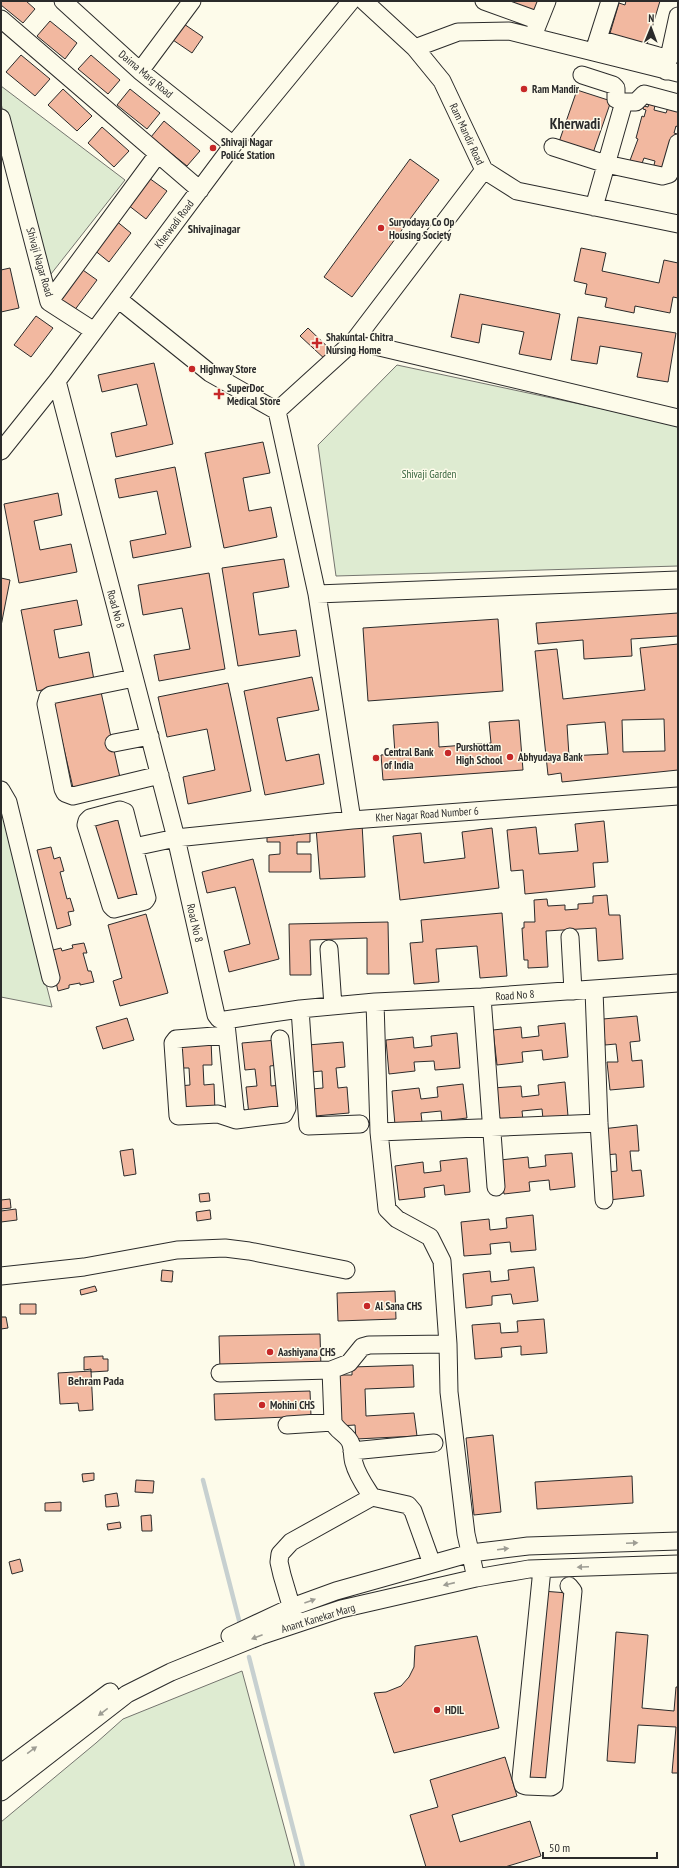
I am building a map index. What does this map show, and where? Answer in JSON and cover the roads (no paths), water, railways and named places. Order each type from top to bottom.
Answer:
[{"type":"street","name":"Daima Marg Road","points":[[63,1],[140,71],[233,144]]},
{"type":"street","points":[[140,71],[192,1]]},
{"type":"street","name":"Kherwadi Road","points":[[1,451],[57,381],[233,144],[351,1]]},
{"type":"street","name":"Ram Mandir Road","points":[[364,1],[415,48],[442,81],[484,170],[517,191],[678,224]]},
{"type":"street","points":[[484,1],[539,20]]},
{"type":"street","points":[[532,37],[548,1]]},
{"type":"street","points":[[596,46],[610,1]]},
{"type":"street","points":[[415,48],[458,32],[509,31],[532,37],[596,46],[671,68],[678,16]]},
{"type":"street","points":[[1,19],[200,190]]},
{"type":"street","points":[[582,75],[613,85],[616,88],[616,99],[624,102],[636,102],[644,94],[678,103]]},
{"type":"street","points":[[594,206],[624,102]]},
{"type":"street","name":"Shivaji Nagar Road","points":[[1,118],[49,302]]},
{"type":"street","points":[[553,147],[606,164],[662,176],[669,174],[678,143]]},
{"type":"street","name":"Shivaji Nagar Road","points":[[49,302],[158,154]]},
{"type":"street","points":[[277,411],[354,341],[484,170]]},
{"type":"street","points":[[118,299],[210,373],[277,411],[317,594],[352,820]]},
{"type":"street","points":[[49,302],[94,332]]},
{"type":"street","points":[[354,341],[678,418]]},
{"type":"street","name":"Road No 8","points":[[57,381],[176,838],[216,1015],[226,1027],[300,1009],[374,1002],[482,997],[678,983]]},
{"type":"street","points":[[317,594],[678,580]]},
{"type":"street","points":[[134,678],[51,695],[48,698],[46,704],[63,789],[65,793],[73,796],[160,775]]},
{"type":"street","points":[[114,743],[150,736]]},
{"type":"street","points":[[1,790],[8,802],[51,978]]},
{"type":"street","name":"Kher Nagar Road Number 6","points":[[134,847],[176,838],[352,820],[678,796]]},
{"type":"street","points":[[123,810],[134,847],[147,898],[145,901],[114,908],[111,906],[86,825],[87,821],[90,818],[123,810]]},
{"type":"street","points":[[570,937],[573,991]]},
{"type":"street","points":[[329,949],[333,1006]]},
{"type":"street","points":[[594,990],[599,1123],[604,1200]]},
{"type":"street","points":[[482,997],[496,1187]]},
{"type":"street","points":[[374,1002],[378,1132],[387,1209],[397,1219],[430,1237],[442,1260],[448,1344],[449,1392],[466,1534],[476,1578]]},
{"type":"street","points":[[300,1009],[308,1126],[360,1124]]},
{"type":"street","points":[[236,1120],[226,1027],[174,1041],[177,1115],[181,1117],[218,1114],[236,1120],[286,1113],[280,1039]]},
{"type":"street","points":[[378,1132],[599,1123]]},
{"type":"street","points":[[1,1276],[84,1267],[177,1250],[225,1248],[249,1251],[346,1270]]},
{"type":"street","points":[[220,1373],[331,1370],[348,1363],[362,1347],[369,1345],[448,1344]]},
{"type":"street","points":[[331,1370],[333,1422],[335,1428],[347,1436],[351,1443],[354,1463],[364,1485],[372,1496],[408,1505],[413,1511],[432,1564]]},
{"type":"street","points":[[287,1425],[333,1422]]},
{"type":"street","points":[[352,1451],[434,1443]]},
{"type":"street","points":[[296,1624],[279,1562],[280,1554],[291,1542],[372,1496]]},
{"type":"street","name":"Anant Kanekar Marg","points":[[1,1792],[127,1694],[169,1667],[292,1607],[336,1591],[471,1553],[528,1546],[678,1541]]},
{"type":"street","name":"Anant Kanekar Marg","points":[[1,1773],[122,1684],[341,1609],[476,1578],[529,1569],[678,1564]]},
{"type":"street","points":[[542,1569],[521,1778],[523,1785],[526,1786],[550,1787],[554,1785],[573,1591],[569,1586]]},
{"type":"street","points":[[336,1591],[341,1609]]},
{"type":"waterway","points":[[203,1480],[240,1624]]},
{"type":"waterway","points":[[249,1657],[303,1867]]},
{"type":"place","name":"Ram Mandir","points":[[524,89]]},
{"type":"place","name":"Shivaji Nagar Police Station","points":[[213,148]]},
{"type":"place","name":"Suryodaya Co Op Housing Society","points":[[381,228]]},
{"type":"place","name":"Shakuntal- Chitra Nursing Home","points":[[317,343]]},
{"type":"place","name":"Highway Store","points":[[192,369]]},
{"type":"place","name":"SuperDoc Medical Store","points":[[219,394]]},
{"type":"place","name":"Purshottam High School","points":[[448,753]]},
{"type":"place","name":"Abhyudaya Bank","points":[[510,757]]},
{"type":"place","name":"Central Bank of India","points":[[376,758]]},
{"type":"place","name":"Al Sana CHS","points":[[367,1306]]},
{"type":"place","name":"Aashiyana CHS","points":[[270,1352]]},
{"type":"place","name":"Mohini CHS","points":[[262,1405]]},
{"type":"place","name":"HDIL","points":[[437,1710]]},
{"type":"district","name":"Kherwadi","points":[[575,124]]},
{"type":"district","name":"Shivajinagar","points":[[214,229]]},
{"type":"district","name":"Behram Pada","points":[[96,1381]]},
{"type":"park label","name":"Shivaji Garden","points":[[429,474]]}]
